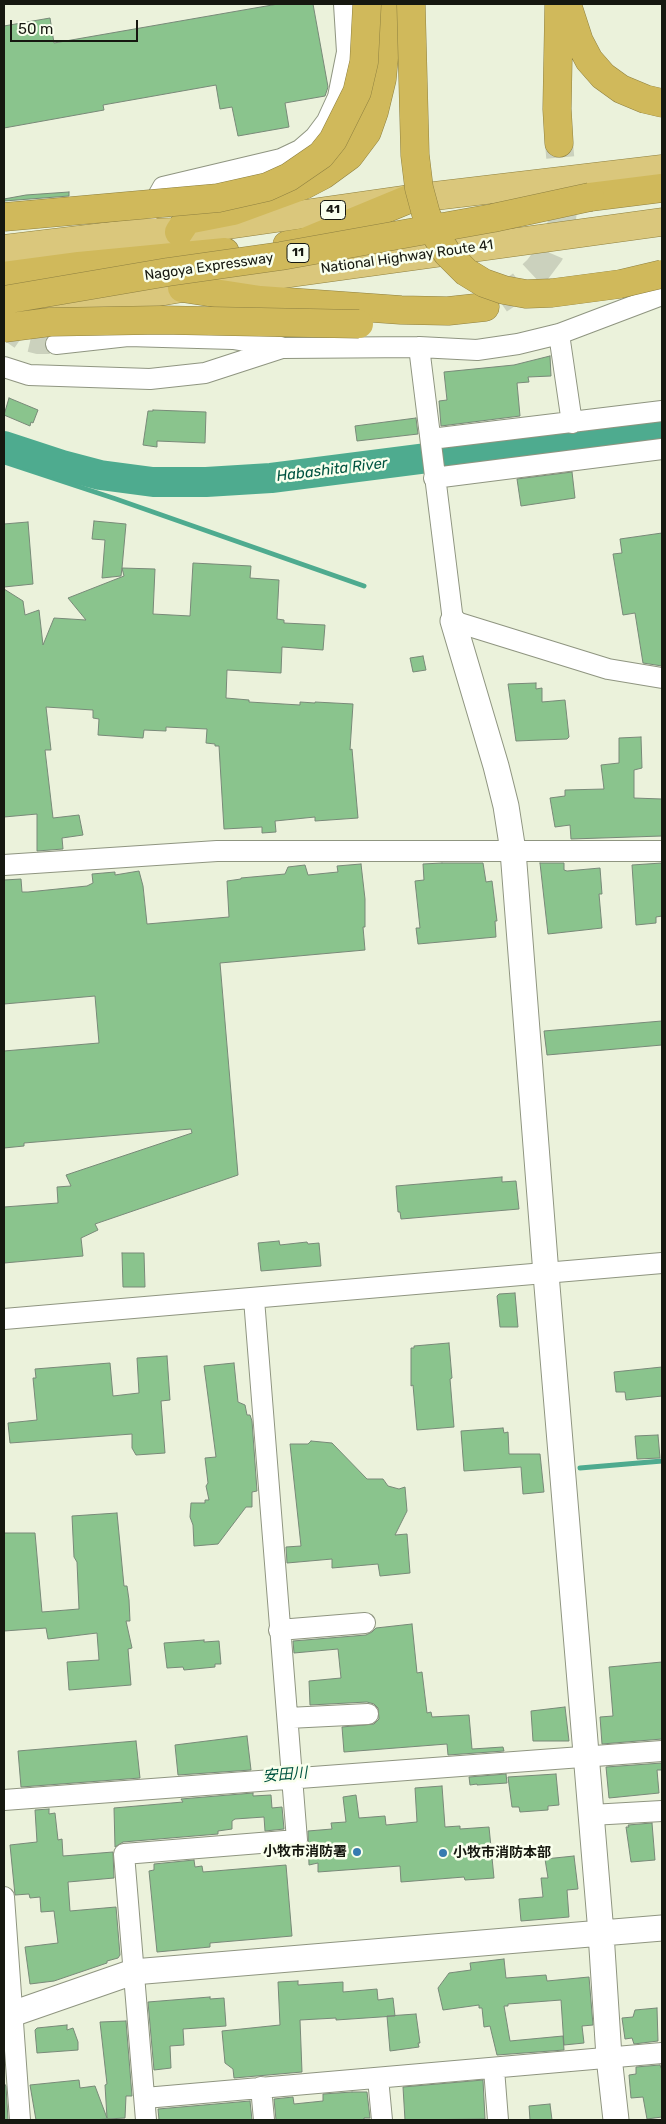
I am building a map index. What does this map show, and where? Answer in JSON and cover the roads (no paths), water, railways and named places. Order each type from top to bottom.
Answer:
[{"type":"highway","points":[[4,218],[218,198],[267,187],[289,177],[321,155],[333,140],[357,92],[364,62],[367,4]]},
{"type":"highway","points":[[179,232],[188,220],[233,211],[304,185],[323,175],[348,156],[367,132],[374,112],[382,79],[389,4]]},
{"type":"highway","points":[[411,4],[415,155],[419,188],[426,214],[447,253],[466,272],[484,283],[504,290],[526,294],[552,293],[620,284],[662,274]]},
{"type":"highway","points":[[559,143],[557,109],[560,4]]},
{"type":"highway","points":[[566,4],[588,60],[603,76],[621,89],[645,99],[662,103]]},
{"type":"highway","name":"41","points":[[4,249],[137,233],[179,232],[409,199],[662,169]]},
{"type":"highway","name":"Nagoya Expressway","points":[[4,300],[168,272],[281,256],[493,218],[590,197],[662,188]]},
{"type":"highway","points":[[4,276],[79,266],[284,246],[305,242],[409,199]]},
{"type":"highway","name":"National Highway Route 41","points":[[4,319],[182,288],[662,222]]},
{"type":"highway","points":[[4,328],[50,322],[161,320],[359,324],[425,323],[456,318],[492,304],[448,311],[401,310],[260,300],[182,288]]},
{"type":"street","points":[[137,233],[163,187],[281,159],[300,150],[315,137],[327,121],[338,97],[347,52],[344,4]]},
{"type":"street","points":[[56,344],[128,336],[233,338],[282,348],[419,347],[477,350],[518,344],[559,334],[662,295]]},
{"type":"street","points":[[559,334],[572,423]]},
{"type":"street","points":[[419,347],[452,621],[496,766],[506,806],[513,852],[616,2120]]},
{"type":"street","points":[[4,367],[29,375],[150,379],[205,373],[282,348]]},
{"type":"street","points":[[431,439],[662,411]]},
{"type":"street","points":[[434,478],[662,449]]},
{"type":"street","points":[[452,621],[608,669],[662,678]]},
{"type":"street","points":[[4,865],[217,851],[662,851]]},
{"type":"street","points":[[4,1320],[662,1263]]},
{"type":"street","points":[[146,2120],[124,1854],[297,1840],[254,1299]]},
{"type":"street","points":[[279,1630],[365,1623]]},
{"type":"street","points":[[288,1718],[368,1714]]},
{"type":"street","points":[[4,1800],[293,1786],[662,1751]]},
{"type":"street","points":[[591,1815],[662,1811]]},
{"type":"street","points":[[4,1897],[8,2017],[20,2120]]},
{"type":"street","points":[[8,2017],[133,1972],[662,1928]]},
{"type":"street","points":[[145,2098],[662,2053]]},
{"type":"street","points":[[494,2069],[498,2120]]},
{"type":"street","points":[[378,2078],[382,2120]]},
{"type":"street","points":[[261,2087],[264,2120]]},
{"type":"waterway","name":"Habashita River","points":[[4,446],[100,475],[153,482],[206,482],[271,478],[662,428]]},
{"type":"waterway","points":[[4,462],[364,586]]},
{"type":"waterway","points":[[580,1468],[662,1461]]},
{"type":"tunnel","points":[[499,300],[521,285],[538,269],[550,253],[561,227],[564,202],[559,143]]},
{"type":"tunnel","points":[[4,328],[21,340],[38,344],[56,344]]},
{"type":"place","name":"小牧市消防署","points":[[357,1852]]},
{"type":"place","name":"小牧市消防本部","points":[[443,1853]]},
{"type":"water label","name":"安田川","points":[[285,1775]]}]
